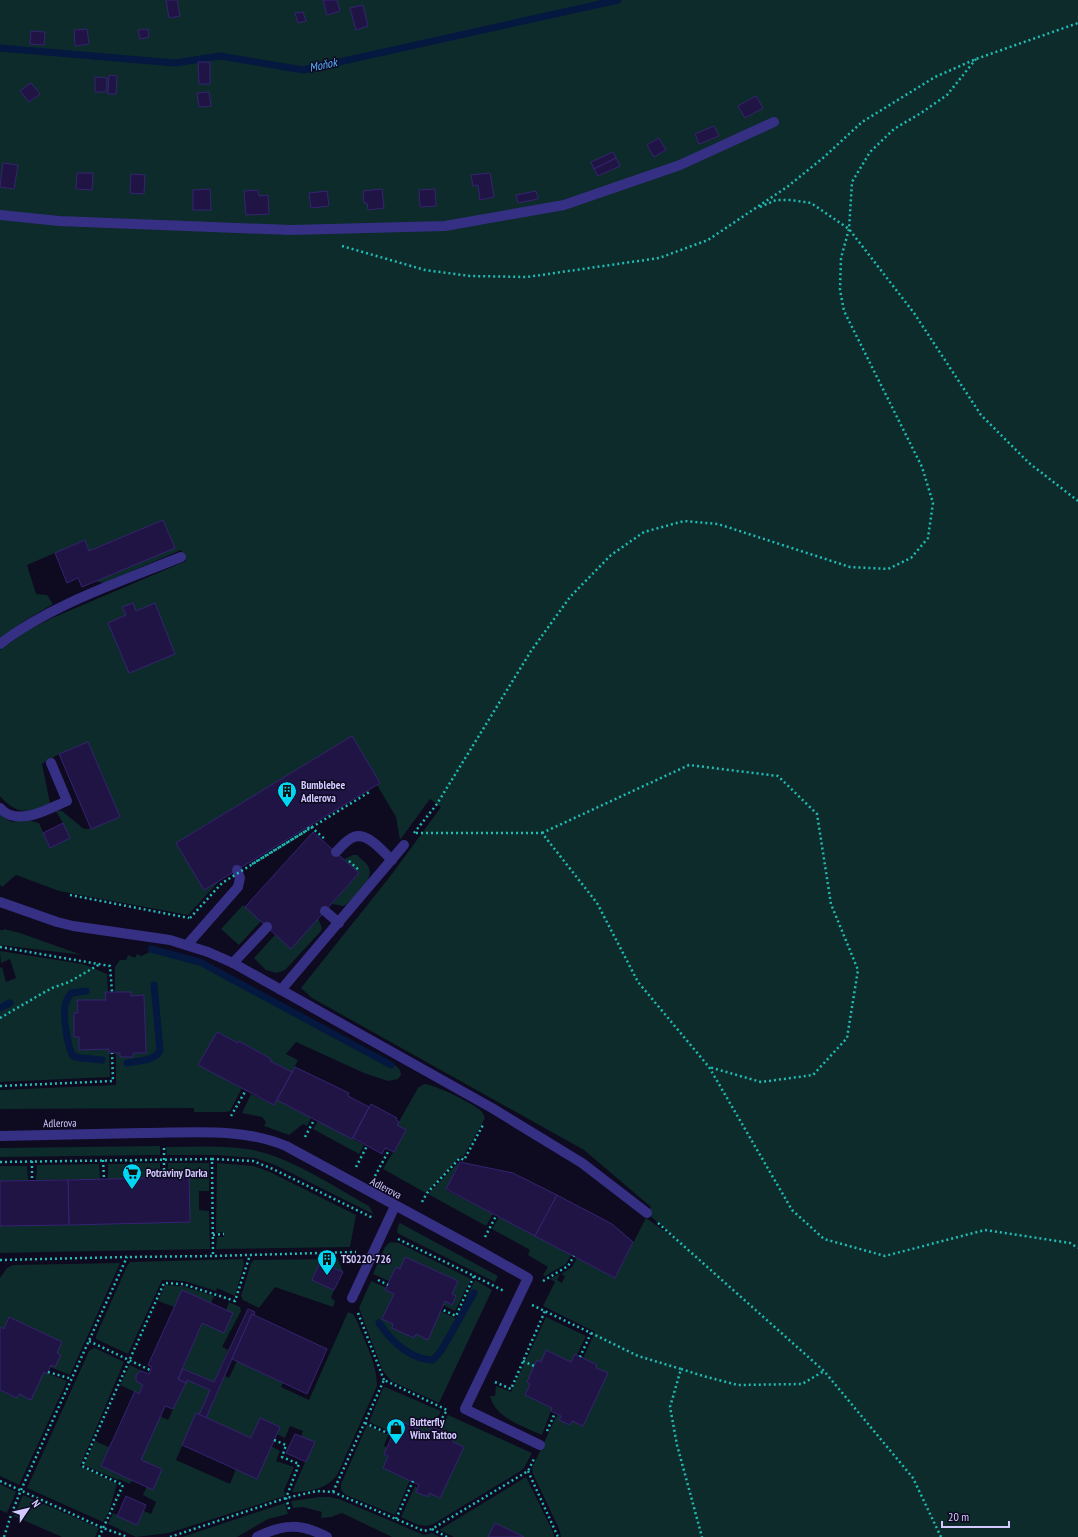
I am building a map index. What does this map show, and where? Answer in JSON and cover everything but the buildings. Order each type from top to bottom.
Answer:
[{"type":"street","points":[[0,215],[59,221],[290,230],[445,226],[564,206],[680,165],[774,122]]},
{"type":"street","points":[[0,644],[10,636],[58,608],[181,557]]},
{"type":"street","points":[[0,808],[9,815],[20,817],[33,815],[67,801],[51,763]]},
{"type":"street","points":[[336,852],[350,838],[364,836],[392,860]]},
{"type":"street","points":[[281,990],[404,845]]},
{"type":"street","points":[[186,945],[238,887],[240,878],[237,870]]},
{"type":"street","points":[[0,902],[50,920],[73,926],[151,936],[186,945],[208,952],[233,964],[492,1108],[582,1163],[647,1213]]},
{"type":"street","points":[[325,911],[338,923]]},
{"type":"street","points":[[233,964],[267,927]]},
{"type":"street","name":"Adlerova","points":[[0,1136],[199,1133],[236,1134],[274,1141],[297,1152],[528,1278]]},
{"type":"street","points":[[352,1298],[395,1206]]},
{"type":"street","points":[[528,1278],[465,1409],[540,1445]]},
{"type":"street","points":[[257,1537],[278,1528],[294,1526],[307,1528],[327,1537]]},
{"type":"path","points":[[340,246],[425,270],[470,276],[526,278],[659,258],[708,240],[787,187],[824,158],[862,122],[935,77],[976,59],[1078,23]]},
{"type":"path","points":[[709,1067],[761,1082],[814,1075],[847,1038],[858,970],[831,904],[817,814],[778,776],[689,765],[542,833],[414,833],[437,804],[531,651],[570,597],[611,556],[644,532],[684,521],[718,524],[850,568],[888,569],[911,558],[928,538],[933,503],[922,467],[844,311],[840,290],[841,258],[849,229],[852,182],[870,152],[894,129],[922,114],[947,95],[976,59]]},
{"type":"path","points":[[753,210],[776,200],[791,200],[812,203],[849,229],[914,313],[981,415],[1029,463],[1078,501]]},
{"type":"path","points":[[258,860],[371,791]]},
{"type":"path","points":[[310,827],[326,841]]},
{"type":"path","points":[[70,895],[190,918],[222,883],[310,829],[310,827]]},
{"type":"path","points":[[542,833],[597,903],[638,982],[709,1067],[792,1210],[824,1239],[885,1256],[985,1230],[1070,1243],[1078,1248]]},
{"type":"path","points":[[0,947],[110,966],[112,992]]},
{"type":"path","points":[[0,1018],[52,988],[69,982],[100,964]]},
{"type":"path","points":[[0,1086],[113,1081],[112,1053]]},
{"type":"path","points":[[236,1110],[246,1090]]},
{"type":"path","points":[[414,1216],[427,1194],[460,1158],[464,1160],[492,1108]]},
{"type":"path","points":[[307,1134],[314,1120]]},
{"type":"path","points":[[349,1181],[367,1146]]},
{"type":"path","points":[[380,1166],[389,1150]]},
{"type":"path","points":[[0,1162],[164,1159],[253,1161],[273,1169],[374,1219],[394,1237],[638,1356],[738,1385],[802,1384],[824,1371]]},
{"type":"path","points":[[164,1159],[164,1177]]},
{"type":"path","points":[[212,1159],[213,1256]]},
{"type":"path","points":[[103,1160],[104,1179]]},
{"type":"path","points":[[131,1160],[132,1178]]},
{"type":"path","points":[[32,1161],[32,1180]]},
{"type":"path","points":[[647,1213],[824,1371],[913,1478],[941,1537]]},
{"type":"path","points":[[490,1228],[496,1216]]},
{"type":"path","points":[[213,1235],[224,1234]]},
{"type":"path","points":[[0,1260],[373,1251]]},
{"type":"path","points":[[98,1537],[123,1485],[82,1466],[164,1283],[183,1284],[235,1301],[250,1255]]},
{"type":"path","points":[[528,1278],[540,1282],[568,1266],[574,1256]]},
{"type":"path","points":[[4,1537],[21,1490],[127,1257]]},
{"type":"path","points":[[441,1309],[456,1316],[474,1276]]},
{"type":"path","points":[[378,1280],[388,1285]]},
{"type":"path","points":[[481,1376],[511,1389],[545,1311]]},
{"type":"path","points":[[362,1323],[384,1380],[446,1410],[436,1428]]},
{"type":"path","points":[[580,1357],[591,1333]]},
{"type":"path","points":[[89,1341],[150,1370]]},
{"type":"path","points":[[523,1360],[534,1366]]},
{"type":"path","points":[[681,1369],[670,1407],[677,1445],[702,1537]]},
{"type":"path","points":[[48,1372],[72,1379]]},
{"type":"path","points":[[333,1492],[384,1380]]},
{"type":"path","points":[[547,1430],[555,1413]]},
{"type":"path","points":[[365,1423],[392,1435]]},
{"type":"path","points":[[274,1440],[286,1445],[282,1457],[299,1464],[286,1498]]},
{"type":"path","points":[[447,1537],[432,1529],[528,1471],[532,1463]]},
{"type":"path","points":[[528,1471],[558,1537]]},
{"type":"path","points":[[0,1480],[103,1528],[128,1537]]},
{"type":"path","points":[[396,1519],[413,1481]]},
{"type":"green space","points":[[0,0],[1078,0],[1078,1537],[561,1537],[559,1529],[533,1474],[532,1468],[557,1415],[561,1416],[559,1420],[570,1425],[572,1421],[583,1426],[607,1374],[596,1368],[597,1365],[583,1358],[595,1332],[543,1306],[555,1282],[550,1279],[560,1274],[557,1280],[562,1283],[565,1276],[561,1274],[572,1267],[577,1258],[615,1278],[646,1218],[677,1240],[647,1213],[651,1207],[584,1150],[312,998],[301,988],[392,874],[441,807],[430,799],[400,840],[396,817],[377,785],[380,783],[352,737],[188,915],[59,891],[16,875],[2,887],[0,885],[0,814],[8,820],[14,822],[29,820],[39,823],[50,848],[63,823],[56,811],[62,811],[84,829],[91,829],[120,817],[88,742],[59,754],[42,764],[50,803],[29,811],[23,811],[12,807],[0,796],[0,650],[30,629],[52,618],[186,561],[181,550],[104,583],[96,581],[175,548],[163,520],[89,551],[85,540],[27,565],[36,594],[47,595],[53,604],[0,638]]},
{"type":"green space","points":[[357,855],[368,866],[370,871],[367,882],[359,893],[346,905],[343,906],[332,904],[359,873],[344,859]]},
{"type":"green space","points":[[243,905],[261,921],[239,945],[221,929]]},
{"type":"green space","points":[[318,918],[322,928],[321,931],[285,970],[276,973],[266,970],[254,958],[275,935],[291,948]]},
{"type":"green space","points":[[4,929],[20,933],[82,955],[0,945],[0,930]]},
{"type":"green space","points":[[151,948],[200,960],[396,1066],[400,1070],[401,1075],[398,1079],[388,1081],[364,1073],[296,1042],[286,1054],[298,1060],[292,1072],[270,1061],[271,1059],[239,1041],[238,1043],[217,1032],[199,1065],[242,1088],[230,1111],[194,1112],[194,1108],[0,1109],[0,1090],[116,1085],[116,1053],[120,1053],[120,1057],[132,1057],[133,1053],[146,1052],[144,995],[131,996],[130,992],[115,992],[115,967],[120,960],[126,960],[128,955],[135,958],[137,954],[141,956],[150,952]]},
{"type":"green space","points":[[0,951],[83,964],[107,974],[108,992],[105,992],[106,1000],[77,1001],[78,1013],[74,1013],[74,1037],[79,1037],[79,1050],[109,1049],[110,1077],[0,1082],[0,968],[2,967],[6,982],[16,978],[10,959],[1,963]]},
{"type":"green space","points":[[424,1084],[445,1091],[478,1108],[485,1118],[463,1157],[461,1156],[426,1193],[383,1169],[406,1130],[397,1125],[418,1088]]},
{"type":"green space","points":[[251,1094],[274,1105],[277,1100],[311,1118],[307,1126],[303,1124],[289,1135],[264,1126],[266,1122],[262,1117],[242,1113]]},
{"type":"green space","points":[[318,1121],[364,1145],[359,1154],[313,1129]]},
{"type":"green space","points":[[160,1146],[160,1155],[0,1157],[0,1148]]},
{"type":"green space","points":[[166,1147],[232,1147],[267,1154],[297,1166],[327,1182],[369,1206],[373,1214],[275,1165],[255,1158],[216,1155],[167,1155]]},
{"type":"green space","points":[[459,1162],[446,1190],[493,1214],[486,1226],[428,1194]]},
{"type":"green space","points":[[134,1163],[160,1163],[160,1177],[135,1178]]},
{"type":"green space","points":[[168,1163],[209,1163],[209,1191],[199,1191],[199,1210],[209,1211],[210,1249],[0,1253],[0,1226],[190,1222],[189,1177],[168,1177]]},
{"type":"green space","points":[[217,1163],[253,1166],[270,1172],[356,1215],[350,1247],[216,1249],[217,1237],[224,1237],[223,1232],[216,1233]]},
{"type":"green space","points":[[99,1164],[100,1179],[36,1180],[37,1165]]},
{"type":"green space","points":[[108,1164],[128,1164],[129,1178],[108,1179]]},
{"type":"green space","points":[[0,1166],[27,1166],[28,1180],[0,1181]]},
{"type":"green space","points":[[499,1217],[571,1255],[566,1264],[545,1276],[543,1275],[548,1267],[528,1255],[530,1250],[492,1229]]},
{"type":"green space","points":[[400,1223],[498,1276],[495,1282],[399,1234],[397,1232]]},
{"type":"green space","points":[[390,1242],[399,1243],[471,1279],[455,1311],[443,1305],[445,1301],[452,1304],[455,1296],[452,1294],[458,1281],[405,1257],[400,1269],[396,1267],[389,1281],[373,1274],[385,1247]]},
{"type":"green space","points":[[243,1259],[244,1264],[235,1296],[217,1288],[216,1291],[184,1281],[162,1280],[128,1354],[96,1339],[96,1336],[130,1262]]},
{"type":"green space","points":[[338,1259],[343,1272],[320,1262],[312,1280],[334,1290],[331,1298],[335,1301],[333,1307],[275,1287],[259,1308],[243,1300],[241,1296],[251,1263],[254,1260]]},
{"type":"green space","points":[[120,1263],[70,1375],[50,1367],[62,1342],[9,1317],[4,1329],[0,1329],[0,1278],[7,1268],[13,1265]]},
{"type":"green space","points":[[475,1280],[492,1290],[439,1403],[391,1381],[382,1369],[359,1308],[371,1281],[387,1288],[394,1294],[382,1319],[393,1324],[392,1328],[416,1334],[428,1339],[440,1311],[457,1319]]},
{"type":"green space","points":[[165,1285],[182,1286],[214,1296],[211,1303],[182,1290],[174,1307],[158,1301]]},
{"type":"green space","points":[[229,1302],[240,1307],[241,1311],[222,1347],[228,1350],[214,1382],[183,1369],[202,1323],[224,1332],[233,1313],[226,1310]]},
{"type":"green space","points":[[348,1312],[353,1314],[367,1345],[373,1361],[377,1386],[337,1475],[333,1480],[317,1489],[292,1492],[314,1442],[301,1436],[303,1431],[290,1426],[285,1438],[277,1434],[280,1427],[260,1418],[251,1438],[206,1418],[225,1376],[229,1378],[237,1361],[283,1383],[281,1387],[309,1400]]},
{"type":"green space","points":[[546,1317],[586,1336],[577,1355],[575,1354],[571,1362],[546,1350],[541,1362],[537,1360],[527,1382],[530,1384],[525,1395],[552,1408],[542,1435],[519,1425],[504,1416],[493,1404],[490,1396],[495,1396],[496,1386],[511,1392]]},
{"type":"green space","points":[[95,1348],[124,1362],[80,1466],[117,1484],[109,1511],[103,1522],[27,1488],[89,1351]]},
{"type":"green space","points":[[130,1365],[144,1372],[136,1375],[136,1381],[143,1385],[139,1394],[120,1385]]},
{"type":"green space","points":[[44,1372],[67,1381],[19,1485],[0,1476],[0,1390],[17,1398],[19,1394]]},
{"type":"green space","points":[[187,1380],[210,1390],[199,1415],[196,1414],[176,1460],[230,1484],[236,1469],[271,1446],[280,1451],[276,1461],[294,1467],[284,1490],[285,1496],[169,1533],[136,1537],[108,1524],[113,1513],[137,1525],[144,1511],[151,1514],[156,1502],[143,1495],[147,1486],[153,1489],[162,1469],[141,1460],[160,1416],[168,1420]]},
{"type":"green space","points":[[385,1387],[441,1411],[429,1434],[403,1423],[398,1434],[393,1433],[369,1422],[383,1388]]},
{"type":"green space","points":[[448,1415],[532,1453],[524,1468],[519,1472],[435,1523],[426,1526],[401,1517],[415,1486],[418,1488],[416,1492],[427,1497],[429,1493],[440,1498],[464,1447],[453,1442],[455,1437],[440,1430]]},
{"type":"green space","points":[[367,1425],[388,1435],[384,1446],[387,1447],[384,1454],[388,1456],[383,1468],[410,1480],[395,1515],[346,1495],[341,1490],[341,1484]]},
{"type":"green space","points":[[95,1441],[109,1447],[101,1466],[132,1480],[130,1484],[84,1465]]},
{"type":"green space","points":[[526,1477],[553,1532],[554,1537],[524,1537],[495,1523],[488,1537],[454,1537],[439,1530]]},
{"type":"green space","points":[[0,1484],[16,1492],[7,1513],[0,1510]]},
{"type":"green space","points":[[23,1495],[99,1528],[95,1537],[62,1537],[14,1516]]},
{"type":"green space","points":[[320,1497],[339,1499],[424,1535],[432,1533],[440,1537],[392,1537],[342,1513],[331,1517],[321,1518],[322,1512],[303,1507],[293,1508],[291,1501]]},
{"type":"green space","points":[[285,1503],[288,1514],[268,1519],[237,1537],[182,1537]]},
{"type":"waterway","name":"Moňok","points":[[0,48],[175,63],[220,56],[303,70],[618,0]]},
{"type":"waterway","points":[[151,949],[200,962],[391,1065]]},
{"type":"waterway","points":[[127,1063],[150,1058],[158,1054],[160,1050],[154,985]]},
{"type":"waterway","points":[[86,991],[71,993],[66,1002],[65,1021],[69,1044],[73,1056],[102,1060]]},
{"type":"waterway","points":[[0,1008],[10,1003]]},
{"type":"waterway","points":[[379,1323],[395,1343],[409,1353],[424,1359],[433,1360],[441,1351],[474,1293]]},
{"type":"place","name":"Bumblebee Adlerova","points":[[287,808]]},
{"type":"place","name":"Potraviny Darka","points":[[132,1190]]},
{"type":"place","name":"TS0220-726","points":[[327,1276]]},
{"type":"place","name":"Butterfly Winx Tattoo","points":[[396,1445]]}]
